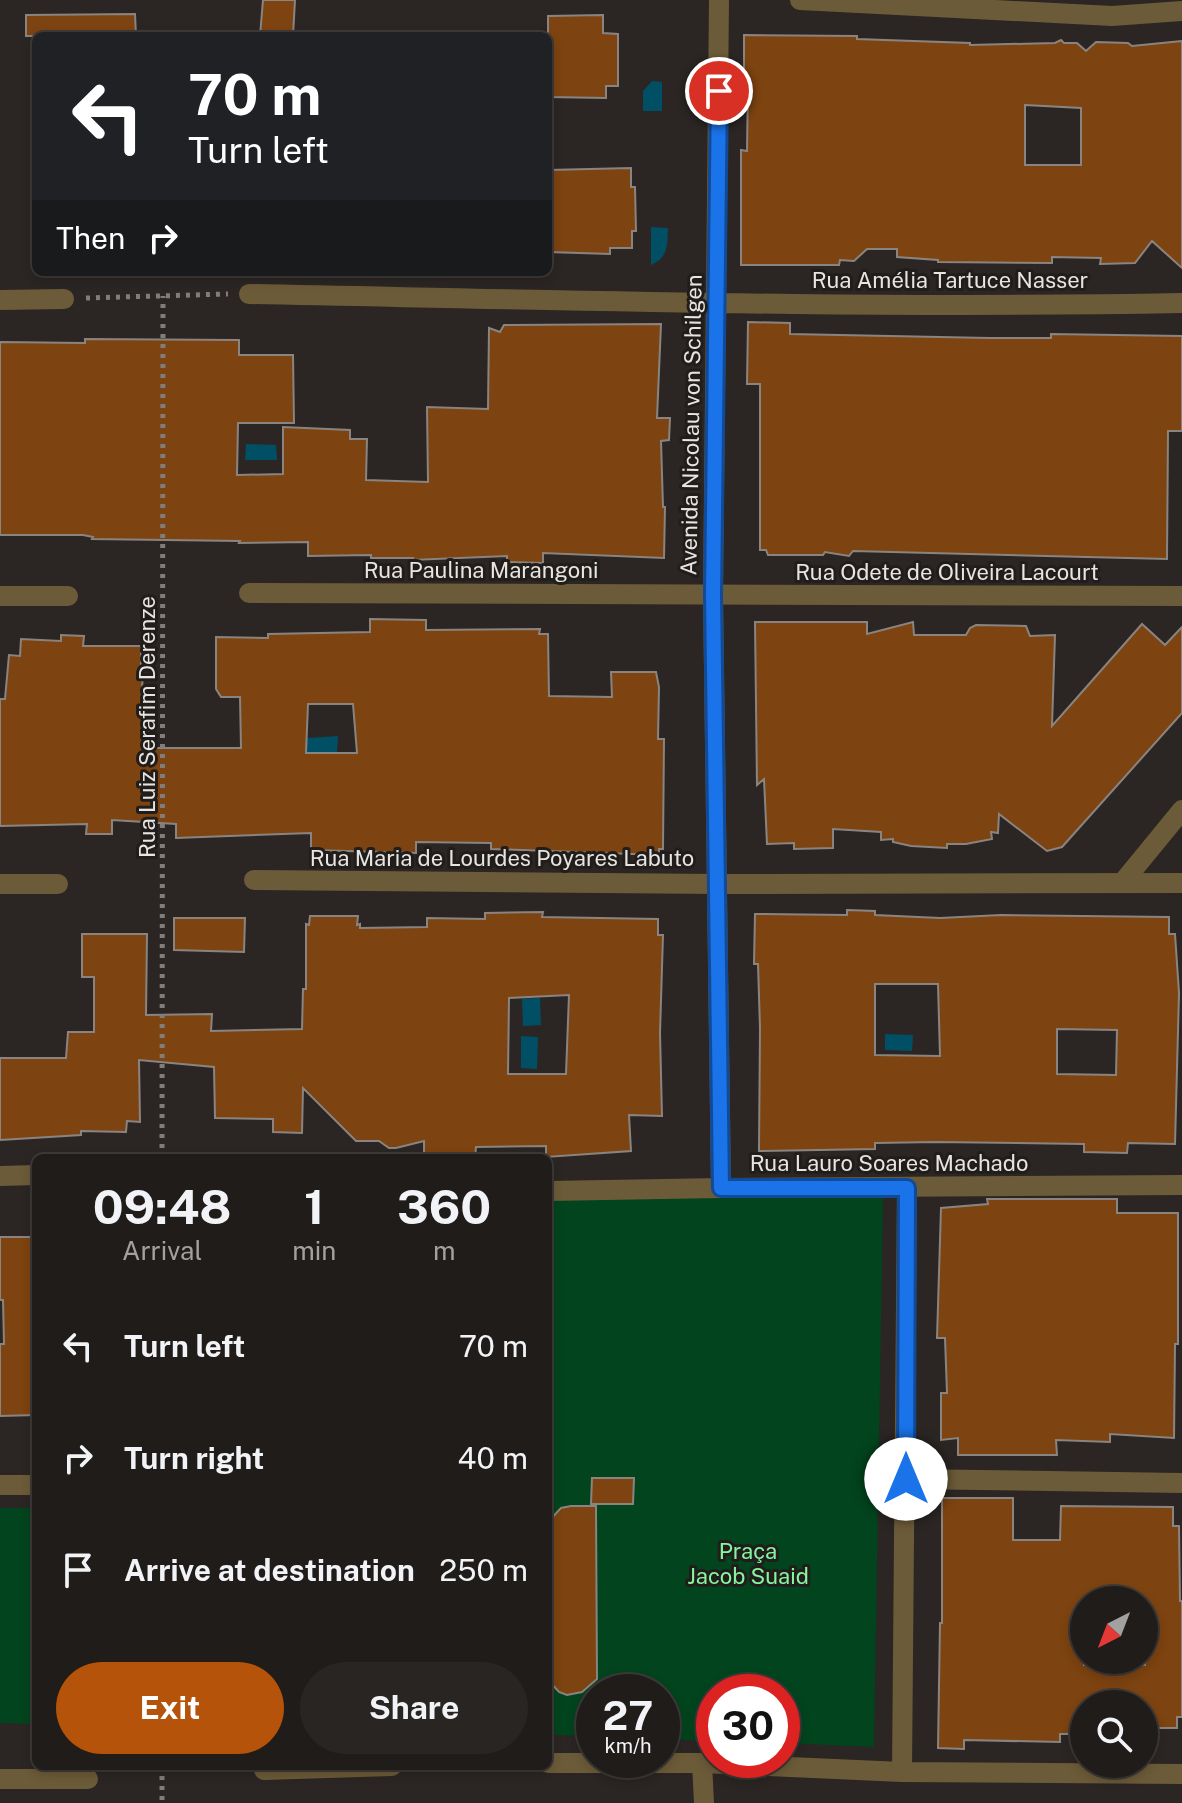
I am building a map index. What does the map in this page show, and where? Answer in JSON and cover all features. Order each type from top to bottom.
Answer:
[{"type":"street","name":"Avenida Nicolau von Schilgen","points":[[719,0],[713,595],[721,1188]]},
{"type":"street","points":[[800,0],[1112,16],[1182,11]]},
{"type":"street","name":"Rua Amélia Tartuce Nasser","points":[[249,294],[717,303],[1182,303]]},
{"type":"street","points":[[0,300],[64,299]]},
{"type":"street","name":"Rua Paulina Marangoni","points":[[249,593],[713,595]]},
{"type":"street","name":"Rua Odete de Oliveira Lacourt","points":[[713,595],[1182,596]]},
{"type":"street","points":[[0,596],[68,596]]},
{"type":"street","points":[[1123,882],[1182,810]]},
{"type":"street","name":"Rua Maria de Lourdes Poyares Labuto","points":[[254,880],[718,884],[1182,883]]},
{"type":"street","points":[[0,884],[58,884]]},
{"type":"street","points":[[0,1176],[32,1175]]},
{"type":"street","name":"Rua Lauro Soares Machado","points":[[552,1191],[1182,1185]]},
{"type":"street","points":[[902,1772],[907,1188]]},
{"type":"street","points":[[906,1479],[1182,1483]]},
{"type":"street","points":[[0,1485],[32,1485]]},
{"type":"street","points":[[552,1763],[696,1763]]},
{"type":"street","points":[[800,1767],[902,1772],[1182,1774]]},
{"type":"street","points":[[703,1778],[704,1803]]},
{"type":"street","points":[[0,1779],[88,1779]]},
{"type":"path","points":[[64,299],[249,294]]},
{"type":"path","name":"Rua Luiz Serafim Derenze","points":[[162,1154],[163,296]]},
{"type":"path","points":[[162,1770],[162,1803]]},
{"type":"green space","name":"Praça Jacob Suaid","points":[[552,1196],[883,1196],[874,1747],[800,1744],[800,1674],[696,1674],[696,1740],[680,1740],[680,1674],[591,1674],[582,1509],[566,1506],[552,1516]]},
{"type":"green space","points":[[0,1508],[32,1508],[32,1724],[0,1723]]},
{"type":"green space","name":"Praça Jacob Suaid","points":[[552,1683],[559,1690],[576,1693],[576,1736],[552,1735]]},
{"type":"water","points":[[652,81],[662,82],[662,111],[643,111],[643,91]]},
{"type":"water","points":[[651,227],[668,228],[664,254],[651,265]]},
{"type":"water","points":[[246,444],[276,445],[277,460],[245,460]]},
{"type":"water","points":[[338,736],[337,753],[307,752],[307,738]]},
{"type":"water","points":[[540,998],[541,1025],[523,1026],[522,999]]},
{"type":"water","points":[[885,1034],[913,1035],[912,1051],[885,1050]]},
{"type":"water","points":[[521,1036],[538,1037],[537,1069],[521,1068]]},
{"type":"building","points":[[263,0],[295,0],[293,32],[260,32]]},
{"type":"building","points":[[135,14],[136,32],[32,32],[32,36],[26,36],[26,15]]},
{"type":"building","points":[[603,15],[603,33],[618,34],[618,86],[606,86],[606,98],[552,97],[552,32],[548,32],[548,16]]},
{"type":"building","points":[[744,35],[857,36],[857,39],[970,45],[1055,43],[1061,40],[1077,43],[1086,51],[1096,42],[1128,43],[1132,46],[1182,41],[1182,268],[1152,241],[1135,263],[1100,264],[1101,258],[1052,257],[1052,263],[938,262],[897,257],[897,249],[867,249],[854,261],[840,260],[839,265],[741,265],[741,150],[747,151],[748,82],[744,82]],"holes":[[[1025,105],[1081,108],[1081,165],[1025,165]]]},
{"type":"building","points":[[631,168],[631,187],[635,187],[636,231],[632,231],[632,248],[610,248],[610,254],[552,252],[552,170]]},
{"type":"building","points":[[748,322],[790,323],[790,334],[990,338],[1051,338],[1051,334],[1182,336],[1182,431],[1168,431],[1167,559],[853,551],[849,556],[825,552],[823,555],[768,555],[766,550],[760,550],[760,384],[747,384]]},
{"type":"building","points":[[661,324],[657,418],[670,418],[669,440],[661,441],[664,558],[543,553],[543,563],[507,562],[507,556],[412,560],[371,558],[371,555],[308,556],[308,542],[239,543],[92,539],[83,535],[0,535],[0,342],[239,340],[239,355],[293,355],[294,423],[238,423],[237,475],[283,474],[283,427],[350,430],[350,439],[367,439],[366,480],[428,482],[427,407],[488,409],[489,328],[500,332],[504,325]]},
{"type":"building","points":[[370,619],[426,620],[426,630],[540,629],[539,634],[548,634],[549,696],[612,697],[611,672],[656,672],[659,687],[658,739],[664,739],[663,849],[659,849],[659,855],[491,849],[491,843],[416,842],[416,853],[311,850],[311,833],[176,838],[176,824],[112,820],[112,834],[86,834],[87,824],[0,826],[0,699],[5,699],[9,655],[20,656],[21,639],[61,641],[61,635],[84,636],[83,646],[141,646],[141,714],[148,715],[150,748],[241,748],[240,697],[221,697],[216,689],[216,637],[268,638],[268,634],[370,632]],"holes":[[[308,704],[353,704],[357,753],[306,753]]]},
{"type":"building","points":[[755,622],[867,622],[867,634],[913,622],[914,635],[966,635],[976,625],[1026,626],[1030,636],[1055,635],[1052,726],[1142,624],[1165,645],[1182,627],[1182,713],[1062,847],[1047,851],[999,814],[998,833],[991,832],[992,839],[947,844],[947,848],[911,846],[893,842],[893,839],[881,840],[881,832],[833,829],[833,848],[794,849],[794,843],[767,844],[764,779],[757,785]]},
{"type":"building","points":[[847,910],[875,911],[875,915],[940,918],[1001,915],[1169,917],[1169,934],[1175,934],[1179,993],[1175,1144],[1128,1143],[1127,1153],[1084,1152],[1084,1144],[936,1142],[875,1143],[875,1149],[759,1151],[760,1028],[758,964],[754,964],[755,914],[847,915]],"holes":[[[875,984],[938,984],[940,1056],[875,1055]],[[1057,1029],[1117,1030],[1116,1075],[1057,1074]]]},
{"type":"building","points":[[543,912],[542,917],[658,919],[658,935],[663,935],[660,1033],[662,1116],[629,1115],[631,1151],[552,1157],[546,1154],[546,1146],[476,1147],[475,1154],[424,1154],[424,1141],[389,1148],[379,1141],[356,1141],[303,1088],[302,1133],[273,1132],[273,1119],[215,1118],[214,1067],[139,1060],[140,1122],[127,1121],[126,1132],[81,1131],[81,1135],[0,1140],[0,1058],[66,1058],[68,1032],[94,1032],[94,977],[82,977],[82,934],[147,934],[146,1015],[212,1014],[211,1031],[302,1029],[303,989],[306,989],[306,924],[309,925],[310,916],[358,916],[357,925],[360,924],[360,928],[427,927],[427,918],[485,919],[485,913]],"holes":[[[569,995],[566,1074],[508,1074],[509,998]]]},
{"type":"building","points":[[174,918],[245,918],[244,952],[174,950]]},
{"type":"building","points":[[987,1199],[1117,1199],[1117,1213],[1178,1213],[1174,1438],[1110,1434],[1110,1442],[1056,1440],[1057,1455],[958,1455],[958,1438],[941,1440],[941,1393],[947,1393],[945,1338],[937,1338],[941,1208],[988,1204]]},
{"type":"building","points":[[0,1237],[32,1237],[32,1415],[0,1416],[0,1344],[4,1344],[3,1300],[0,1300]]},
{"type":"building","points":[[592,1478],[634,1478],[633,1504],[591,1504]]},
{"type":"building","points":[[942,1498],[1013,1498],[1013,1540],[1060,1540],[1061,1506],[1173,1507],[1173,1526],[1179,1526],[1182,1601],[1182,1717],[1177,1717],[1177,1728],[1158,1728],[1158,1690],[1070,1690],[1070,1734],[1060,1734],[1060,1742],[964,1740],[964,1749],[938,1748]]},
{"type":"building","points":[[596,1506],[597,1674],[576,1674],[576,1693],[567,1695],[552,1684],[552,1518],[561,1508]]},
{"type":"route","points":[[719,91],[713,595],[721,1188],[907,1188],[906,1479]]}]
